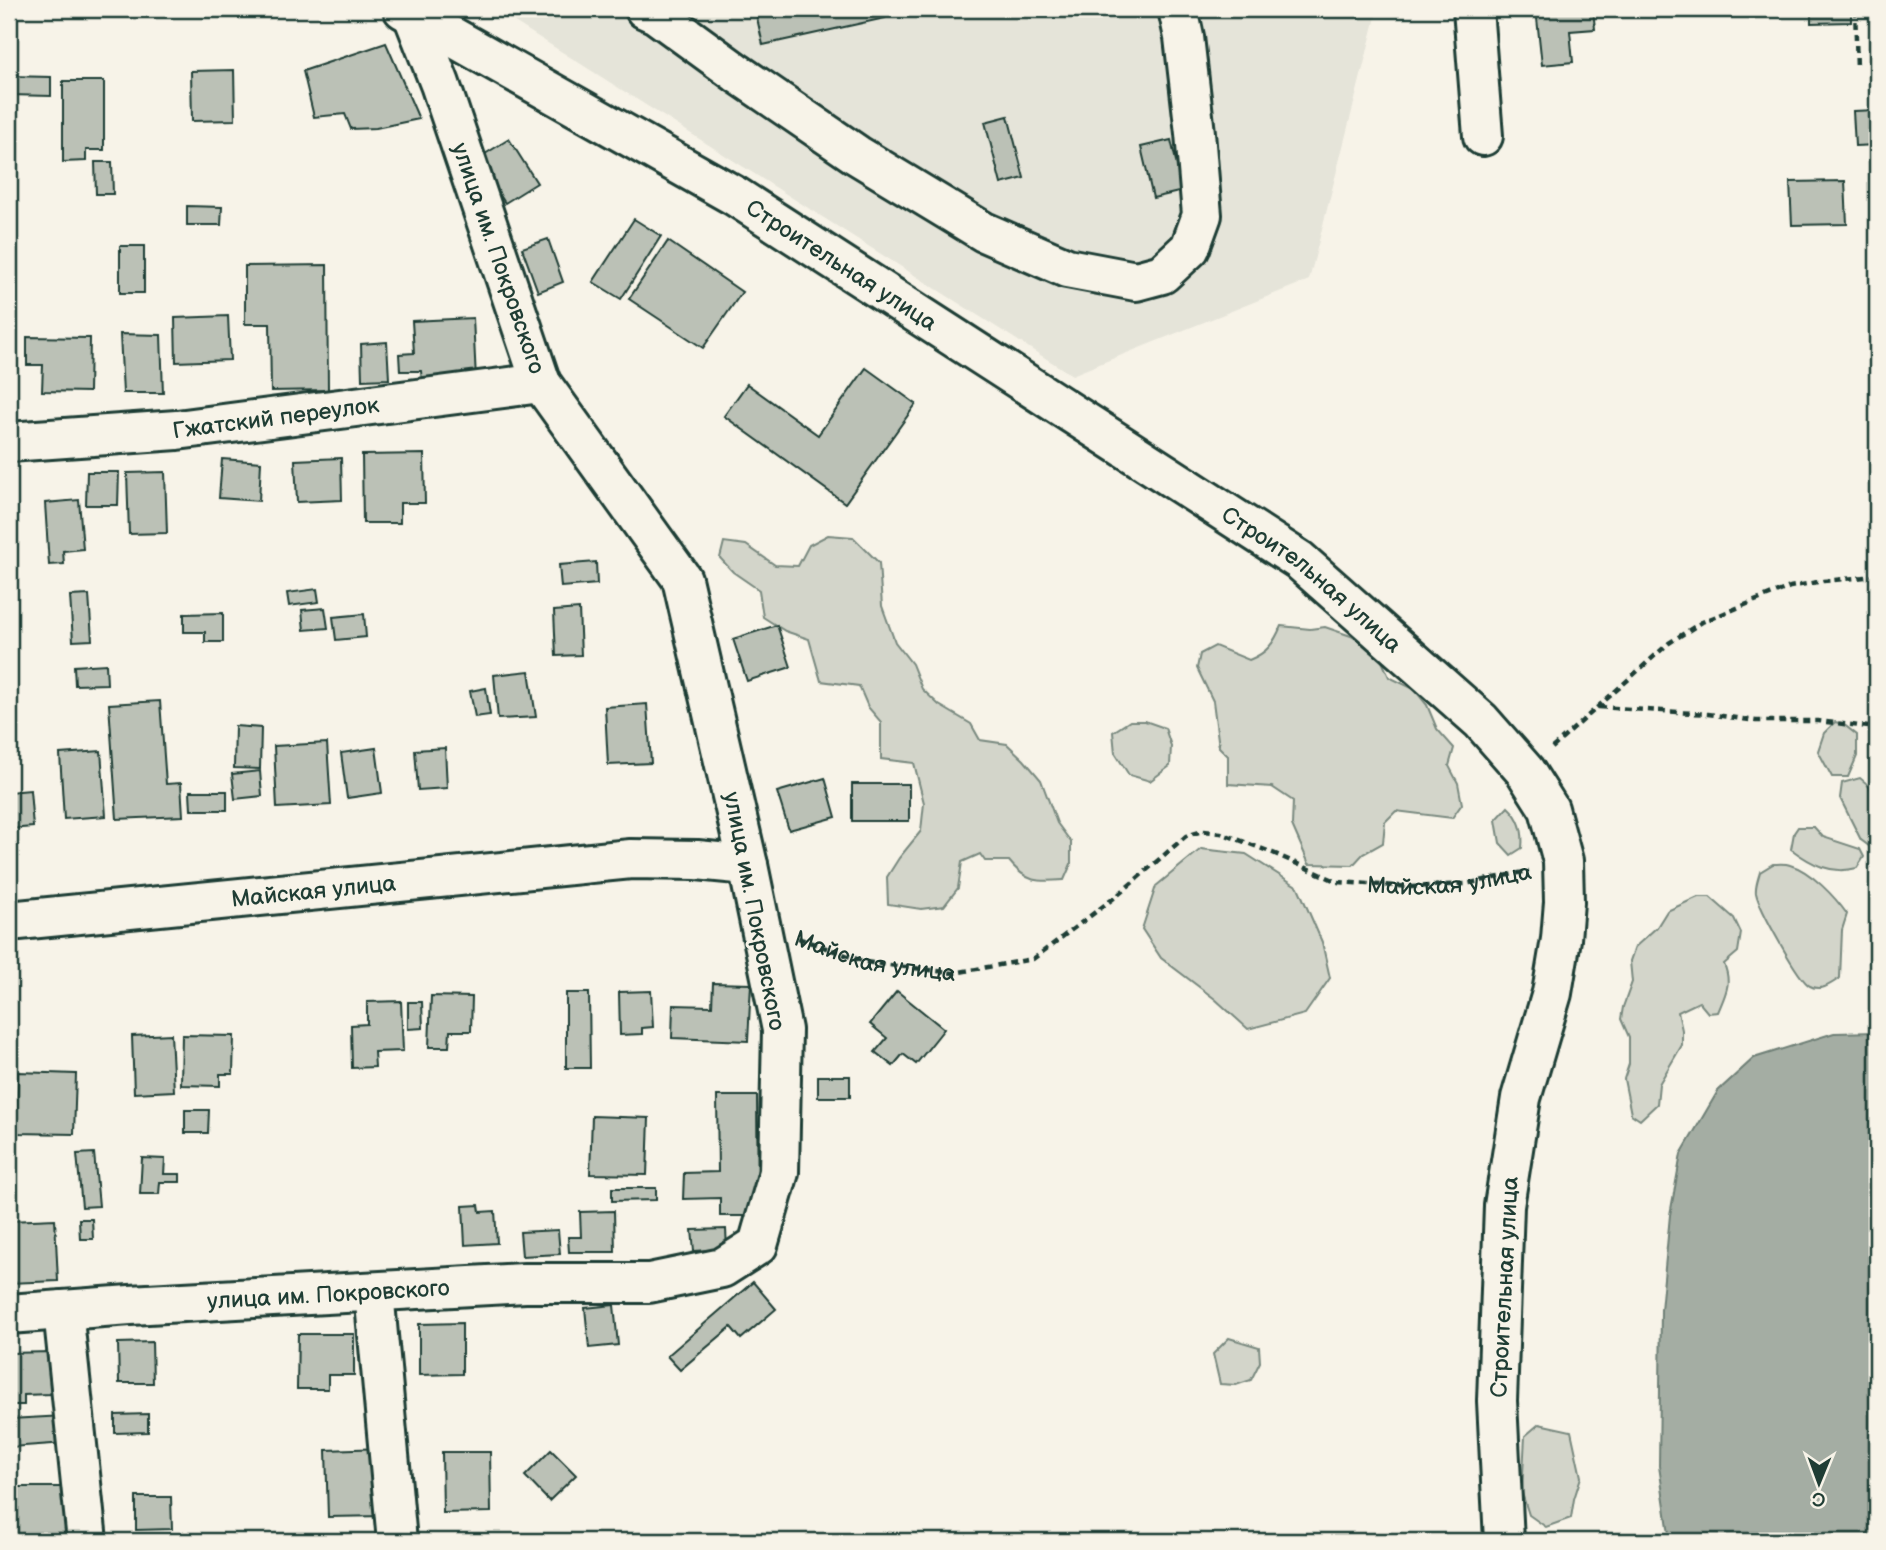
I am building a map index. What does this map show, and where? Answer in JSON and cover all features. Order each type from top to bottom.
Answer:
[{"type":"street","points":[[645,9],[656,13],[737,73],[857,155],[984,232],[1067,268],[1136,281],[1162,274],[1190,248],[1202,215],[1195,133],[1178,9]]},
{"type":"street","points":[[1474,9],[1483,136]]},
{"type":"street","name":"улица им. Покровского","points":[[9,1314],[525,1283],[649,1283],[722,1268],[758,1245],[779,1171],[782,1030],[748,864],[682,579],[541,383],[440,84],[408,12]]},
{"type":"street","name":"Строительная улица","points":[[408,12],[736,196],[1299,560],[1481,721],[1525,771],[1549,809],[1563,860],[1564,902],[1552,993],[1521,1098],[1504,1206],[1497,1401],[1504,1541]]},
{"type":"street","name":"Гжатский переулок","points":[[9,442],[177,430],[541,383]]},
{"type":"street","name":"Майская улица","points":[[9,922],[631,859],[748,864]]},
{"type":"street","points":[[374,1292],[397,1541]]},
{"type":"street","points":[[62,1310],[87,1541]]},
{"type":"path","points":[[1855,9],[1857,68]]},
{"type":"path","points":[[1525,771],[1669,643],[1702,622],[1790,587],[1877,576]]},
{"type":"path","points":[[1598,706],[1708,714],[1756,721],[1818,721],[1877,728]]},
{"type":"path","name":"Майская улица","points":[[796,937],[865,962],[954,973],[1033,959],[1118,895],[1186,836],[1203,831],[1221,834],[1338,881],[1351,883],[1412,887],[1465,884],[1514,875],[1563,860]]},
{"type":"shaded area","points":[[494,9],[1378,9],[1309,280],[1072,375]]},
{"type":"shaded area","points":[[828,535],[853,537],[879,563],[882,606],[895,642],[912,664],[922,689],[939,705],[971,724],[980,740],[1007,744],[1041,780],[1057,823],[1071,842],[1071,864],[1064,880],[1033,880],[1021,874],[1009,861],[985,861],[980,854],[962,862],[958,888],[944,906],[921,909],[888,904],[887,877],[921,831],[924,803],[914,763],[881,759],[881,722],[868,707],[859,686],[821,681],[809,639],[785,631],[763,617],[759,590],[733,572],[720,558],[724,542],[746,545],[775,565],[798,566],[809,545]]},
{"type":"shaded area","points":[[1281,626],[1310,629],[1325,627],[1351,636],[1378,652],[1389,677],[1414,689],[1427,705],[1437,729],[1454,748],[1449,766],[1458,783],[1462,804],[1452,818],[1396,811],[1385,822],[1383,843],[1363,854],[1353,865],[1309,864],[1292,825],[1293,801],[1272,787],[1228,784],[1228,756],[1219,747],[1213,701],[1197,668],[1200,654],[1215,646],[1249,660],[1269,647]]},
{"type":"shaded area","points":[[1130,721],[1145,721],[1165,728],[1171,746],[1170,766],[1150,781],[1129,775],[1115,753],[1113,732]]},
{"type":"shaded area","points":[[1835,722],[1843,724],[1857,735],[1857,756],[1848,777],[1832,777],[1818,751],[1824,733]]},
{"type":"shaded area","points":[[1860,778],[1875,800],[1878,818],[1877,847],[1869,846],[1861,840],[1840,798],[1842,783]]},
{"type":"shaded area","points":[[1508,807],[1518,820],[1522,836],[1522,848],[1511,855],[1500,843],[1496,820]]},
{"type":"shaded area","points":[[1798,827],[1814,827],[1823,837],[1860,849],[1864,857],[1857,868],[1839,870],[1822,867],[1791,849]]},
{"type":"shaded area","points":[[1201,849],[1246,854],[1298,887],[1322,942],[1330,978],[1305,1014],[1248,1029],[1215,999],[1161,958],[1142,929],[1156,886]]},
{"type":"shaded area","points":[[1773,864],[1788,864],[1806,873],[1829,893],[1847,914],[1842,930],[1840,978],[1826,987],[1814,988],[1805,981],[1764,913],[1756,891],[1757,883],[1760,872]]},
{"type":"shaded area","points":[[1698,897],[1710,897],[1734,918],[1741,933],[1738,952],[1724,964],[1728,983],[1718,1012],[1708,1013],[1699,1002],[1678,1012],[1682,1045],[1659,1084],[1657,1104],[1640,1120],[1631,1114],[1624,1079],[1629,1064],[1629,1037],[1621,1019],[1632,982],[1630,961],[1635,947],[1657,927],[1667,911]]},
{"type":"shaded area","points":[[1877,1032],[1877,1541],[1670,1541],[1659,1466],[1661,1310],[1670,1215],[1681,1154],[1718,1091],[1754,1058],[1834,1033]]},
{"type":"shaded area","points":[[1229,1338],[1259,1347],[1260,1362],[1251,1380],[1236,1385],[1220,1384],[1213,1354]]},
{"type":"shaded area","points":[[1539,1424],[1571,1431],[1581,1477],[1571,1518],[1546,1527],[1529,1515],[1522,1493],[1525,1436]]},
{"type":"building","points":[[755,9],[883,9],[885,18],[763,45]]},
{"type":"building","points":[[1536,9],[1593,9],[1595,29],[1570,31],[1573,62],[1542,65]]},
{"type":"building","points":[[1811,9],[1851,9],[1851,22],[1811,23]]},
{"type":"building","points":[[386,43],[419,119],[376,128],[351,129],[345,114],[314,117],[303,71]]},
{"type":"building","points":[[234,70],[235,120],[192,121],[191,71]]},
{"type":"building","points":[[9,76],[51,77],[51,96],[9,95]]},
{"type":"building","points":[[63,81],[104,81],[104,150],[86,150],[86,161],[63,162]]},
{"type":"building","points":[[1877,110],[1877,145],[1855,146],[1853,111]]},
{"type":"building","points":[[1008,116],[1024,178],[1001,184],[985,122]]},
{"type":"building","points":[[509,139],[537,183],[505,203],[477,159]]},
{"type":"building","points":[[1171,140],[1183,191],[1153,198],[1141,147]]},
{"type":"building","points":[[95,162],[112,162],[113,194],[96,194]]},
{"type":"building","points":[[1845,181],[1847,224],[1792,225],[1790,182]]},
{"type":"building","points":[[187,206],[222,207],[221,225],[187,225]]},
{"type":"building","points":[[634,219],[661,236],[621,299],[593,282]]},
{"type":"building","points":[[548,239],[563,282],[538,292],[522,248]]},
{"type":"building","points":[[668,241],[742,292],[703,348],[629,299]]},
{"type":"building","points":[[120,246],[144,246],[144,293],[120,293]]},
{"type":"building","points":[[327,265],[328,390],[271,391],[270,324],[245,324],[245,266]]},
{"type":"building","points":[[228,316],[230,360],[176,362],[175,318]]},
{"type":"building","points":[[473,318],[476,379],[422,382],[421,371],[400,371],[399,354],[414,353],[412,321]]},
{"type":"building","points":[[120,334],[161,335],[163,393],[123,393]]},
{"type":"building","points":[[27,337],[90,338],[89,392],[42,391],[43,365],[27,365]]},
{"type":"building","points":[[387,342],[389,379],[362,380],[361,344]]},
{"type":"building","points":[[866,368],[916,404],[845,503],[724,416],[747,384],[818,435]]},
{"type":"building","points":[[424,454],[425,503],[400,503],[400,523],[363,523],[362,455]]},
{"type":"building","points":[[341,458],[342,500],[297,502],[295,460]]},
{"type":"building","points":[[222,459],[261,462],[259,501],[219,498]]},
{"type":"building","points":[[87,472],[119,472],[118,505],[86,505]]},
{"type":"building","points":[[165,472],[167,533],[129,534],[127,473]]},
{"type":"building","points":[[79,500],[83,549],[63,551],[64,564],[49,565],[45,503]]},
{"type":"building","points":[[596,562],[597,584],[561,587],[559,565]]},
{"type":"building","points":[[317,589],[319,602],[289,606],[287,593]]},
{"type":"building","points":[[89,595],[92,640],[73,641],[70,596]]},
{"type":"building","points":[[325,608],[328,628],[304,630],[302,610]]},
{"type":"building","points":[[579,609],[581,655],[556,656],[554,611]]},
{"type":"building","points":[[223,613],[223,642],[205,642],[205,632],[184,632],[184,614]]},
{"type":"building","points":[[364,614],[366,637],[336,640],[333,617]]},
{"type":"building","points":[[777,625],[791,667],[747,681],[733,639]]},
{"type":"building","points":[[106,664],[107,684],[75,685],[74,666]]},
{"type":"building","points":[[529,671],[536,717],[498,719],[494,675]]},
{"type":"building","points":[[486,688],[490,715],[475,717],[470,691]]},
{"type":"building","points":[[160,701],[166,784],[181,783],[183,816],[117,819],[109,704]]},
{"type":"building","points":[[647,704],[651,763],[608,765],[605,707]]},
{"type":"building","points":[[235,726],[261,728],[260,769],[234,768]]},
{"type":"building","points":[[327,743],[331,805],[277,808],[274,746]]},
{"type":"building","points":[[376,748],[382,793],[347,798],[341,753]]},
{"type":"building","points":[[445,748],[447,788],[418,790],[415,750]]},
{"type":"building","points":[[101,751],[106,816],[64,819],[60,754]]},
{"type":"building","points":[[260,771],[262,796],[235,799],[232,774]]},
{"type":"building","points":[[825,778],[836,817],[789,830],[777,792]]},
{"type":"building","points":[[852,784],[909,784],[909,821],[852,821]]},
{"type":"building","points":[[30,790],[33,827],[9,829],[9,792]]},
{"type":"building","points":[[190,791],[227,791],[227,810],[191,810]]},
{"type":"building","points":[[713,983],[751,984],[748,1041],[672,1038],[673,1005],[712,1006]]},
{"type":"building","points":[[651,991],[653,1027],[642,1028],[642,1034],[620,1035],[619,992]]},
{"type":"building","points":[[897,991],[944,1029],[916,1064],[903,1054],[893,1066],[875,1052],[887,1038],[870,1024]]},
{"type":"building","points":[[566,993],[589,993],[590,1068],[566,1068]]},
{"type":"building","points":[[431,996],[472,997],[471,1031],[450,1031],[449,1047],[429,1047]]},
{"type":"building","points":[[401,1001],[403,1051],[374,1052],[375,1067],[352,1068],[351,1025],[367,1024],[367,1002]]},
{"type":"building","points":[[408,1002],[422,1002],[423,1028],[408,1029]]},
{"type":"building","points":[[171,1034],[174,1091],[134,1093],[132,1036]]},
{"type":"building","points":[[182,1035],[234,1036],[233,1074],[220,1074],[220,1086],[181,1085]]},
{"type":"building","points":[[18,1072],[76,1074],[74,1134],[16,1133]]},
{"type":"building","points":[[818,1076],[850,1076],[850,1097],[818,1097]]},
{"type":"building","points":[[717,1096],[757,1096],[758,1216],[720,1216],[720,1198],[683,1199],[684,1173],[718,1172]]},
{"type":"building","points":[[185,1110],[209,1110],[208,1133],[185,1133]]},
{"type":"building","points":[[592,1116],[649,1118],[647,1175],[590,1174]]},
{"type":"building","points":[[94,1153],[99,1206],[82,1207],[77,1154]]},
{"type":"building","points":[[142,1158],[165,1159],[164,1174],[180,1174],[180,1182],[160,1182],[159,1194],[140,1194]]},
{"type":"building","points":[[612,1188],[656,1188],[656,1200],[612,1201]]},
{"type":"building","points":[[479,1205],[480,1212],[495,1211],[497,1243],[465,1245],[463,1206]]},
{"type":"building","points":[[614,1211],[615,1252],[569,1252],[568,1237],[581,1237],[580,1212]]},
{"type":"building","points":[[55,1219],[58,1281],[9,1283],[9,1221]]},
{"type":"building","points":[[79,1219],[92,1219],[93,1239],[80,1239]]},
{"type":"building","points":[[726,1229],[727,1249],[694,1251],[692,1230]]},
{"type":"building","points":[[558,1230],[560,1254],[522,1256],[520,1232]]},
{"type":"building","points":[[753,1282],[776,1309],[741,1339],[731,1327],[680,1370],[667,1356]]},
{"type":"building","points":[[614,1305],[618,1345],[589,1348],[585,1308]]},
{"type":"building","points":[[462,1323],[462,1374],[419,1375],[419,1324]]},
{"type":"building","points":[[298,1334],[354,1334],[354,1375],[328,1375],[328,1389],[297,1389]]},
{"type":"building","points":[[152,1342],[153,1383],[119,1383],[118,1343]]},
{"type":"building","points":[[50,1352],[51,1394],[24,1395],[24,1405],[9,1405],[9,1353]]},
{"type":"building","points":[[148,1414],[148,1432],[115,1433],[115,1415]]},
{"type":"building","points":[[64,1416],[66,1443],[11,1447],[10,1419]]},
{"type":"building","points":[[383,1448],[385,1516],[328,1517],[326,1450]]},
{"type":"building","points":[[551,1450],[576,1475],[549,1501],[525,1476]]},
{"type":"building","points":[[442,1452],[490,1452],[491,1512],[443,1513]]},
{"type":"building","points":[[9,1487],[70,1487],[70,1533],[9,1534]]},
{"type":"building","points":[[136,1497],[171,1497],[172,1529],[136,1530]]}]
